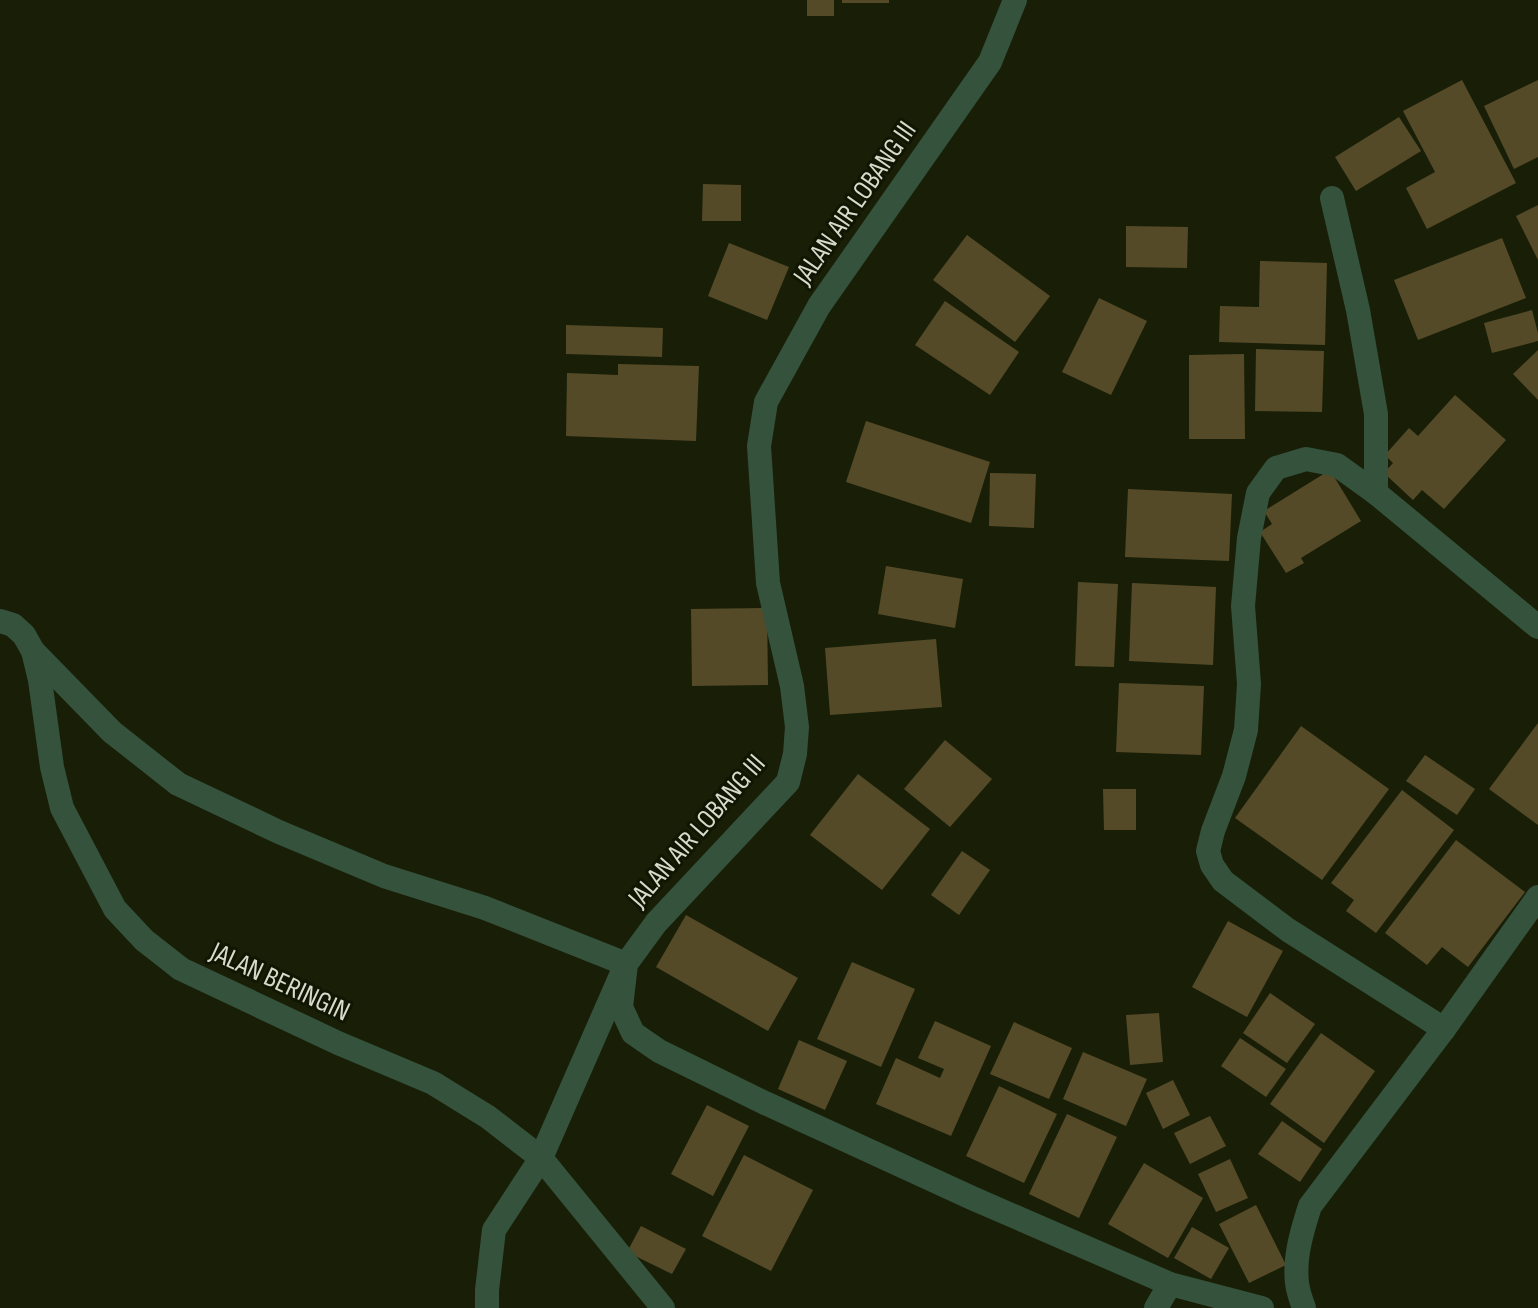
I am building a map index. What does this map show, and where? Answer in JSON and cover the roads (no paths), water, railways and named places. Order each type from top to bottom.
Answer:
[{"type":"street","name":"JALAN AIR LOBANG III","points":[[1015,0],[990,62],[819,306],[766,402],[759,446],[768,583],[792,686],[797,727],[795,754],[788,782],[656,923],[626,964],[621,1007],[633,1033],[659,1051],[765,1103],[1170,1284],[1262,1308]]},
{"type":"street","points":[[1332,198],[1358,310],[1376,414],[1376,493]]},
{"type":"street","points":[[1444,1029],[1288,930],[1223,881],[1212,865],[1208,851],[1213,831],[1234,776],[1246,730],[1249,684],[1243,606],[1249,538],[1258,493],[1276,468],[1306,459],[1337,465],[1376,493],[1538,627]]},
{"type":"street","points":[[0,621],[13,625],[24,635],[33,651],[112,732],[178,784],[279,832],[384,876],[485,908],[626,964],[541,1158],[494,1230],[487,1308]]},
{"type":"street","name":"JALAN BERINGIN","points":[[33,651],[62,808],[115,909],[144,940],[181,969],[338,1043],[433,1083],[488,1117],[541,1158],[663,1308]]},
{"type":"street","points":[[1304,1308],[1297,1284],[1297,1262],[1310,1206],[1444,1029],[1538,897]]},
{"type":"street","points":[[1156,1308],[1170,1284]]}]
